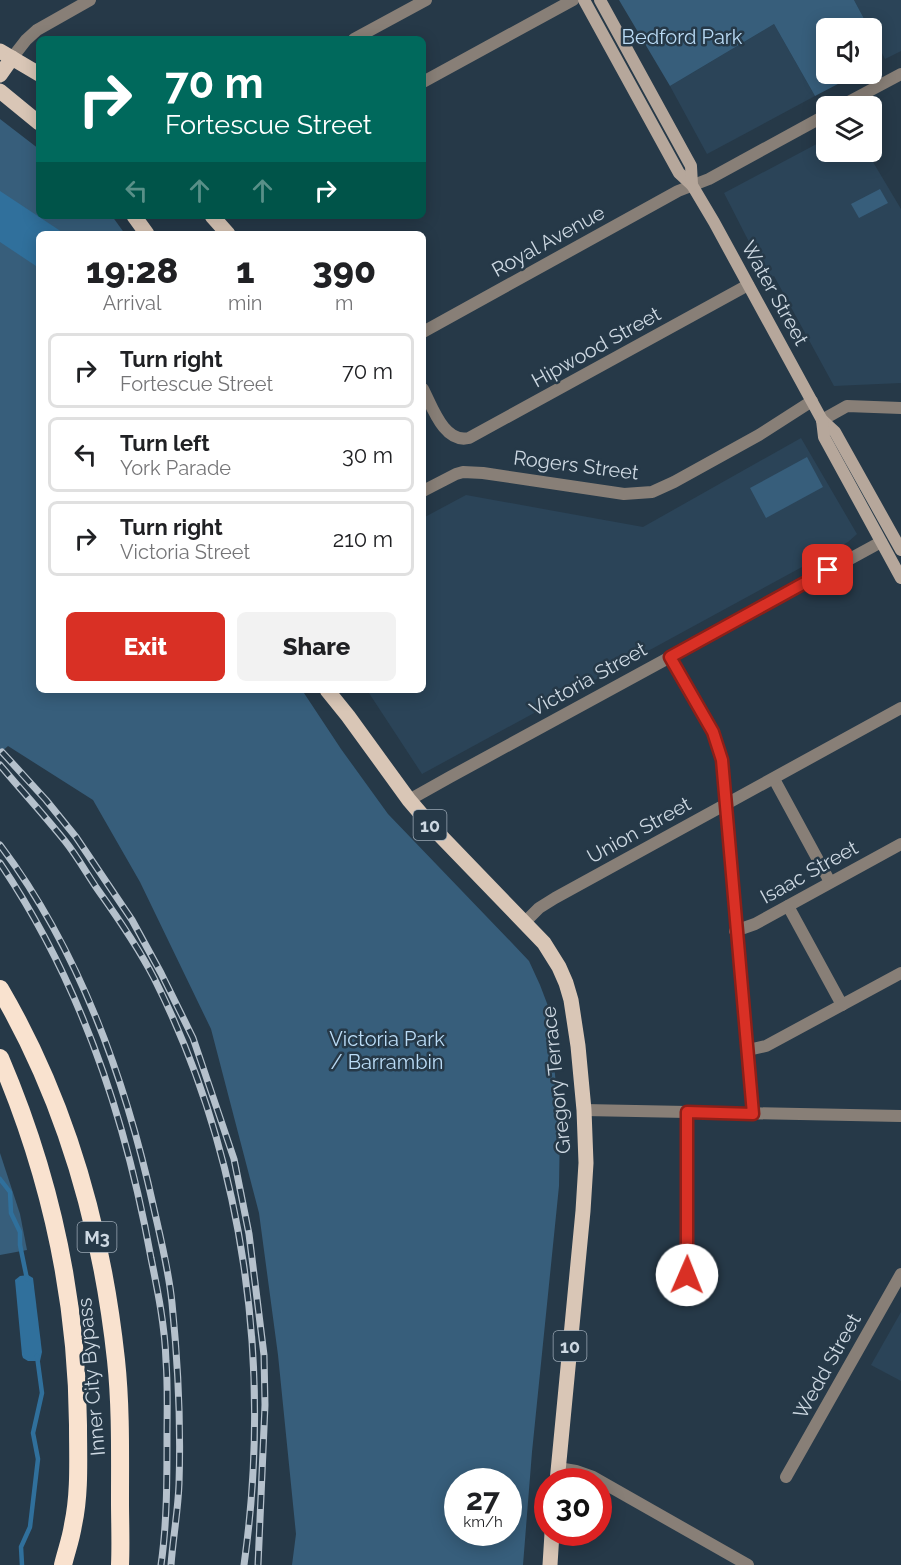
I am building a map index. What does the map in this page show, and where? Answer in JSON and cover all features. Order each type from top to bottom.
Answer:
[{"type":"highway","name":"Inner City Bypass","points":[[0,989],[31,1048],[57,1112],[82,1183],[98,1240],[116,1361],[120,1411],[120,1565]]},
{"type":"highway","name":"Inner City Bypass","points":[[0,1058],[41,1168],[64,1261],[76,1366],[78,1456],[74,1526],[63,1565]]},
{"type":"highway","points":[[107,1565],[120,1502]]},
{"type":"highway","points":[[74,1526],[74,1565]]},
{"type":"main road","name":"Water Street","points":[[584,0],[679,173],[692,185],[822,420],[835,432],[900,544]]},
{"type":"main road","name":"Water Street","points":[[600,0],[691,166],[692,185]]},
{"type":"main road","points":[[0,75],[6,55],[36,72]]},
{"type":"main road","points":[[0,91],[36,121]]},
{"type":"main road","points":[[215,219],[225,231]]},
{"type":"main road","name":"Water Street","points":[[822,420],[824,437],[901,578]]},
{"type":"main road","name":"Gregory Terrace","points":[[329,693],[409,800],[482,880],[525,921],[544,943],[566,983],[575,1025],[584,1110],[586,1163],[558,1468]]},
{"type":"main road","name":"Gregory Terrace","points":[[340,693],[348,716]]},
{"type":"main road","points":[[550,1565],[551,1546]]},
{"type":"street","points":[[6,55],[35,32],[90,0]]},
{"type":"street","points":[[360,36],[426,0]]},
{"type":"street","points":[[426,80],[573,0]]},
{"type":"street","points":[[860,96],[901,74]]},
{"type":"street","name":"Royal Avenue","points":[[426,330],[692,185],[709,179],[816,120]]},
{"type":"street","name":"Hipwood Street","points":[[426,394],[447,431],[461,440],[475,436],[748,285]]},
{"type":"street","name":"Rogers Street","points":[[426,490],[463,472],[624,494],[652,492],[759,435],[812,401]]},
{"type":"street","points":[[822,420],[846,406],[901,408]]},
{"type":"street","name":"Victoria Street","points":[[409,800],[881,542]]},
{"type":"street","points":[[670,657],[713,732],[722,760],[735,931],[753,1114]]},
{"type":"street","name":"Union Street","points":[[525,921],[544,905],[901,708]]},
{"type":"street","points":[[774,778],[830,882]]},
{"type":"street","name":"Isaac Street","points":[[735,931],[755,924],[901,844]]},
{"type":"street","points":[[788,906],[842,1005]]},
{"type":"street","points":[[748,1050],[766,1046],[901,973]]},
{"type":"street","points":[[584,1110],[901,1116]]},
{"type":"street","points":[[685,1282],[688,1255],[687,1112]]},
{"type":"street","name":"Wedd Street","points":[[786,1477],[901,1274]]},
{"type":"street","points":[[612,1488],[748,1565]]},
{"type":"shaded area","points":[[854,0],[901,0],[901,51],[885,59],[882,53],[882,18],[864,18]]},
{"type":"shaded area","points":[[774,24],[815,96],[707,154],[670,86]]},
{"type":"shaded area","points":[[816,144],[816,162],[873,162],[901,209],[901,383],[834,386],[774,276],[768,279],[724,193]]},
{"type":"shaded area","points":[[0,191],[36,215],[36,219],[42,219],[60,231],[36,231],[36,266],[0,242]]},
{"type":"shaded area","points":[[801,438],[857,534],[848,542],[422,774],[369,693],[426,693],[426,516],[466,495],[643,527]]},
{"type":"shaded area","points":[[28,1275],[33,1278],[42,1352],[40,1361],[28,1361],[22,1355],[15,1280],[20,1276]]},
{"type":"shaded area","points":[[901,1312],[901,1381],[871,1365]]},
{"type":"green space","name":"Bedford Park","points":[[619,0],[854,0],[864,18],[816,18],[816,84],[838,84],[815,96],[774,24],[670,86]]},
{"type":"green space","name":"Victoria Park / Barrambin","points":[[0,119],[36,147],[36,219],[114,219],[123,231],[36,231],[36,693],[304,693],[388,814],[529,961],[548,1006],[560,1124],[559,1186],[523,1565],[292,1565],[296,1534],[278,1355],[259,1213],[211,1029],[140,882],[93,800],[8,746],[0,753]]},
{"type":"green space","points":[[880,189],[888,203],[859,218],[851,204]]},
{"type":"green space","points":[[807,457],[823,487],[766,518],[750,488]]},
{"type":"green space","points":[[0,1153],[20,1214],[27,1250],[0,1255]]},
{"type":"waterway","points":[[0,1179],[10,1192],[11,1213],[20,1232],[20,1245],[27,1279]]},
{"type":"waterway","points":[[22,1565],[21,1547],[30,1527],[38,1459],[33,1433],[42,1393],[37,1356]]},
{"type":"railway","points":[[2,752],[76,837],[132,920],[193,1038],[234,1159],[249,1234],[264,1355],[265,1405],[258,1565]]},
{"type":"railway","points":[[0,765],[69,847],[141,955],[154,978],[185,1047],[210,1118],[230,1191],[244,1264],[252,1339],[255,1414],[252,1490],[244,1565]]},
{"type":"railway","points":[[0,845],[54,929],[76,973],[114,1066],[143,1161],[167,1268],[176,1348],[180,1461],[171,1565]]},
{"type":"railway","points":[[0,863],[54,955],[76,1003],[113,1103],[141,1206],[159,1297],[165,1348],[167,1486],[161,1565]]},
{"type":"route","points":[[687,1275],[687,1112],[753,1114],[735,931],[722,760],[713,732],[670,657],[828,570]]}]
